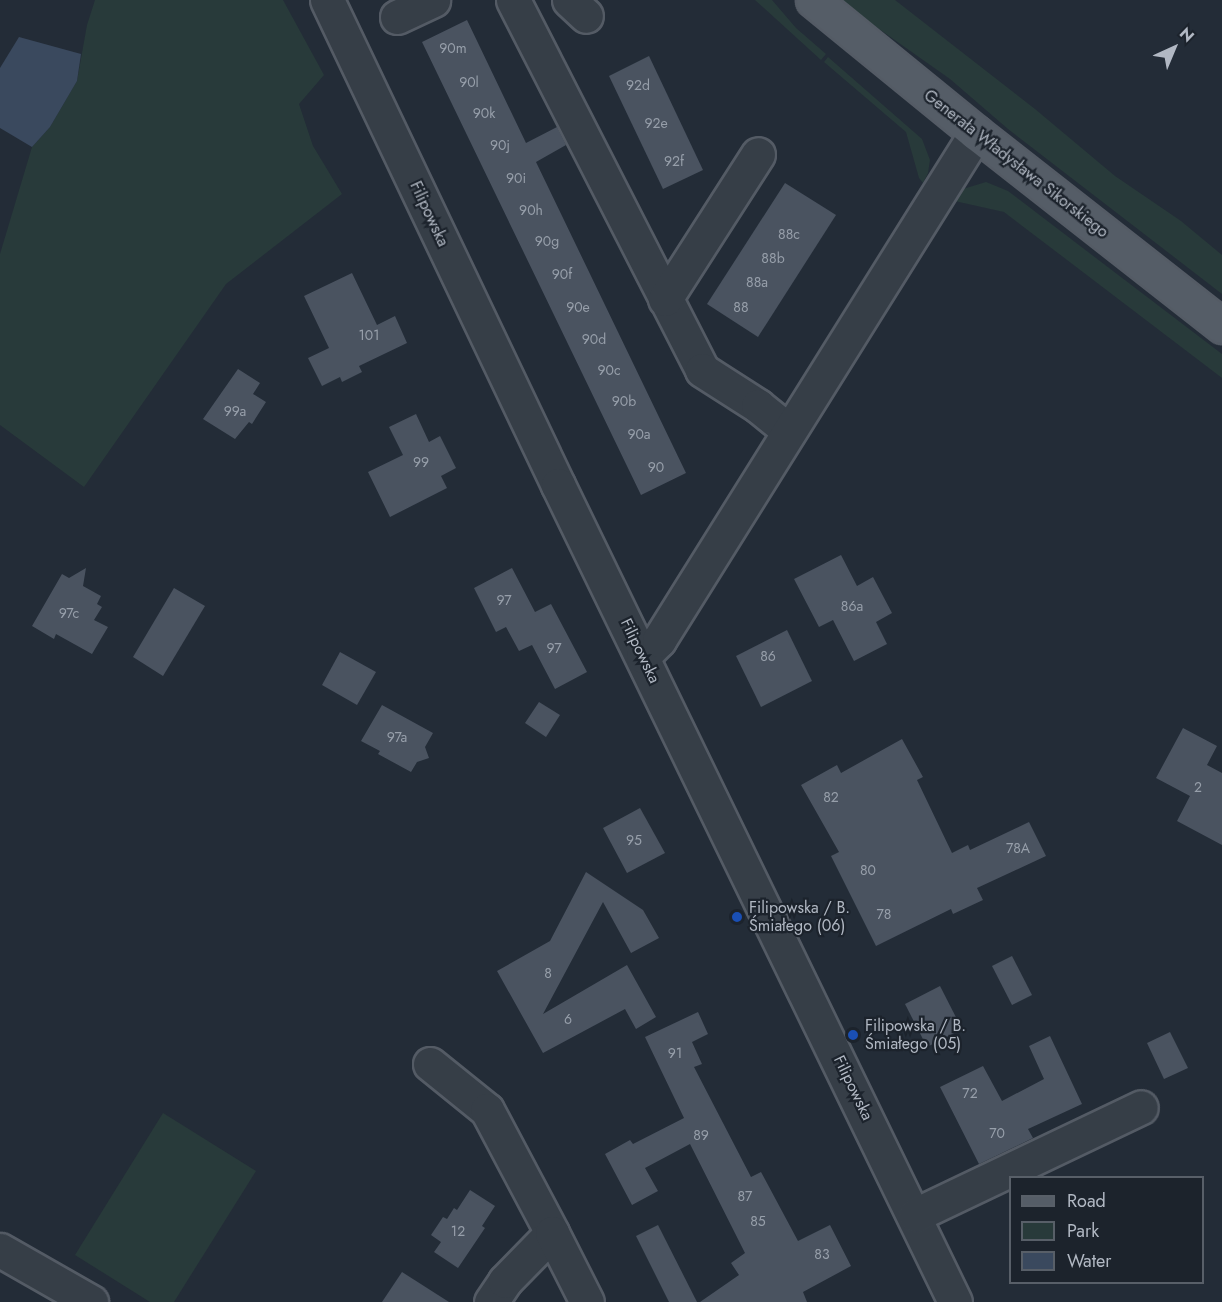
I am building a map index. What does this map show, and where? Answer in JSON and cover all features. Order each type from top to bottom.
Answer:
[{"type":"main road","name":"Generała Władysława Sikorskiego","points":[[813,0],[976,133],[1222,326]]},
{"type":"street","name":"Filipowska","points":[[327,0],[955,1302]]},
{"type":"street","points":[[397,17],[433,0]]},
{"type":"street","points":[[513,0],[702,370],[758,406],[789,431]]},
{"type":"street","points":[[643,656],[659,640],[976,133]]},
{"type":"street","points":[[665,299],[758,154]]},
{"type":"street","points":[[430,1064],[487,1110],[586,1302]]},
{"type":"street","points":[[915,1215],[1142,1107]]},
{"type":"street","points":[[491,1302],[505,1281],[552,1233]]},
{"type":"street","points":[[0,1250],[91,1302]]},
{"type":"green space","points":[[95,0],[283,0],[324,75],[299,104],[313,146],[342,194],[226,284],[84,487],[0,425],[0,254],[32,147],[50,127],[77,81],[87,25]]},
{"type":"green space","points":[[755,0],[772,0],[796,28],[826,54],[821,60]]},
{"type":"green space","points":[[838,0],[895,0],[1035,109],[1115,176],[1181,221],[1222,255],[1222,294],[1008,129],[950,79]]},
{"type":"green space","points":[[828,57],[922,139],[930,160],[928,173],[923,183],[919,178],[906,132],[824,62]]},
{"type":"green space","points":[[986,182],[1008,191],[1222,354],[1222,378],[1004,212],[950,200],[963,189]]},
{"type":"green space","points":[[163,1113],[256,1171],[174,1302],[150,1302],[75,1255]]},
{"type":"water","points":[[19,37],[81,54],[77,81],[50,127],[32,147],[0,128],[0,68]]},
{"type":"building","points":[[467,20],[526,143],[557,127],[566,145],[536,162],[686,473],[641,495],[422,42]]},
{"type":"building","points":[[649,56],[703,170],[663,189],[609,76]]},
{"type":"building","points":[[785,183],[836,215],[758,337],[707,304]]},
{"type":"building","points":[[352,273],[377,325],[395,316],[407,343],[359,366],[362,372],[342,382],[340,377],[322,386],[308,358],[329,348],[304,296]]},
{"type":"building","points":[[238,369],[260,383],[253,394],[266,402],[252,424],[249,422],[235,439],[203,419]]},
{"type":"building","points":[[416,414],[429,442],[440,436],[456,468],[441,476],[447,488],[390,517],[368,472],[403,455],[389,427]]},
{"type":"building","points":[[841,555],[857,586],[873,577],[892,613],[876,622],[887,644],[854,661],[833,620],[819,627],[794,579]]},
{"type":"building","points":[[86,568],[83,586],[101,596],[97,604],[102,607],[94,620],[108,627],[92,654],[56,634],[54,639],[32,626],[62,574],[69,578]]},
{"type":"building","points":[[512,568],[535,612],[551,604],[587,672],[555,689],[532,645],[519,651],[506,627],[496,632],[474,588]]},
{"type":"building","points":[[174,588],[205,606],[163,676],[133,657]]},
{"type":"building","points":[[787,630],[812,681],[761,707],[736,656]]},
{"type":"building","points":[[340,652],[376,672],[357,705],[322,685]]},
{"type":"building","points":[[539,702],[560,715],[546,737],[525,723]]},
{"type":"building","points":[[382,705],[433,733],[425,747],[429,758],[417,762],[411,772],[378,754],[380,751],[361,741]]},
{"type":"building","points":[[1183,728],[1217,746],[1207,765],[1222,773],[1222,845],[1177,821],[1190,796],[1156,778]]},
{"type":"building","points":[[902,739],[923,777],[917,780],[952,853],[968,845],[970,850],[1029,822],[1046,856],[977,888],[983,900],[953,914],[951,909],[876,946],[831,856],[839,852],[801,785],[837,765],[841,773]]},
{"type":"building","points":[[640,808],[665,853],[627,873],[603,828]]},
{"type":"building","points":[[586,872],[643,910],[659,938],[631,953],[603,902],[543,1014],[627,965],[656,1017],[636,1029],[625,1009],[543,1053],[497,971],[550,941]]},
{"type":"building","points":[[1012,956],[1032,995],[1012,1005],[992,966]]},
{"type":"building","points":[[940,986],[962,1029],[927,1047],[905,1004]]},
{"type":"building","points":[[698,1012],[708,1034],[692,1042],[702,1064],[694,1067],[751,1177],[761,1172],[798,1241],[830,1225],[851,1266],[803,1292],[807,1302],[700,1302],[739,1275],[731,1263],[745,1253],[690,1144],[645,1168],[658,1191],[632,1205],[605,1154],[630,1140],[633,1144],[684,1118],[645,1037]]},
{"type":"building","points":[[1170,1032],[1188,1068],[1164,1079],[1147,1043]]},
{"type":"building","points":[[1050,1036],[1082,1104],[1028,1129],[1033,1138],[979,1164],[940,1087],[983,1066],[1002,1101],[1044,1079],[1029,1046]]},
{"type":"building","points":[[470,1190],[495,1206],[482,1226],[485,1228],[458,1268],[434,1252],[441,1242],[431,1235],[443,1217],[447,1219],[454,1208],[457,1210]]},
{"type":"building","points":[[658,1225],[697,1302],[669,1302],[636,1236]]},
{"type":"building","points":[[402,1272],[449,1302],[382,1302]]},
{"type":"place","name":"Filipowska / B. Śmiałego (06)","points":[[737,917]]},
{"type":"place","name":"Filipowska / B. Śmiałego (05)","points":[[853,1035]]}]
